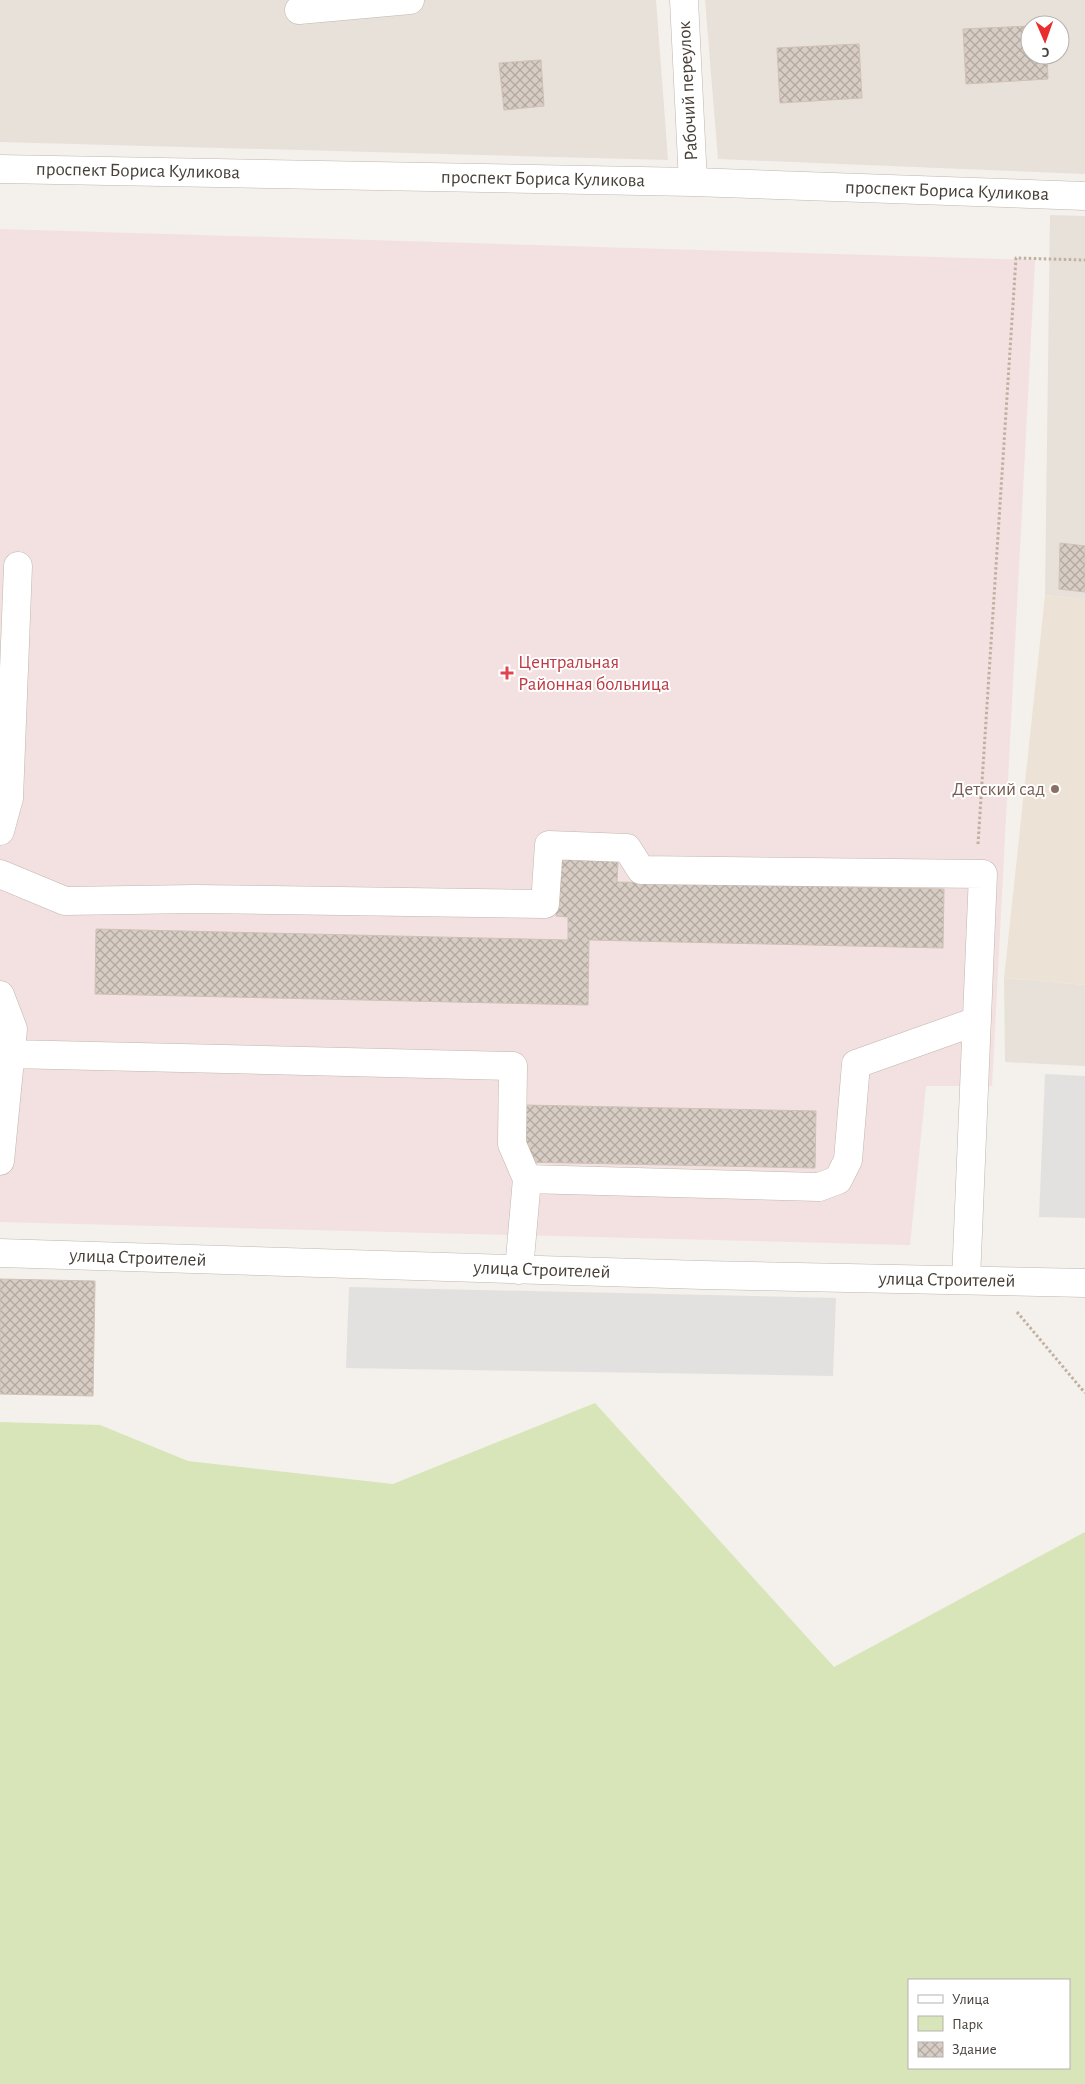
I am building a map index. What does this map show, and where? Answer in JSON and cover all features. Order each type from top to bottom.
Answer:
[{"type":"street","points":[[299,10],[410,0]]},
{"type":"street","name":"Рабочий переулок","points":[[684,0],[693,182]]},
{"type":"street","name":"проспект Бориса Куликова","points":[[0,169],[693,182],[1085,196]]},
{"type":"street","points":[[0,831],[9,798],[18,566]]},
{"type":"street","points":[[0,874],[65,900],[195,899],[545,904],[549,845],[627,848],[641,870],[983,874],[977,1021],[978,1281]]},
{"type":"street","points":[[0,994],[13,1029],[0,1162]]},
{"type":"street","points":[[527,1179],[819,1187],[838,1180],[848,1160],[856,1064],[977,1021]]},
{"type":"street","points":[[10,1054],[514,1066],[512,1144],[527,1179],[519,1270]]},
{"type":"street","name":"улица Строителей","points":[[0,1253],[519,1270],[1085,1283]]},
{"type":"path","points":[[976,874],[1016,258],[1085,260]]},
{"type":"path","points":[[978,1281],[1085,1393]]},
{"type":"shaded area","points":[[0,0],[656,0],[668,160],[0,142]]},
{"type":"shaded area","points":[[705,0],[1085,0],[1085,174],[718,159]]},
{"type":"shaded area","points":[[1050,215],[1085,216],[1085,599],[1045,595]]},
{"type":"shaded area","name":"Центральная Районная больница","points":[[0,229],[1035,260],[992,1086],[926,1086],[910,1245],[0,1222]]},
{"type":"shaded area","name":"Детский сад","points":[[1045,595],[1085,599],[1085,985],[1004,978]]},
{"type":"shaded area","points":[[1004,978],[1085,985],[1085,1066],[1005,1062]]},
{"type":"shaded area","points":[[1045,1074],[1085,1076],[1085,1218],[1039,1217]]},
{"type":"shaded area","points":[[349,1287],[836,1298],[833,1376],[346,1368]]},
{"type":"green space","points":[[595,1403],[834,1667],[1085,1532],[1085,2084],[0,2084],[0,1422],[100,1425],[188,1461],[393,1484]]},
{"type":"building","points":[[1020,26],[1020,65],[1047,65],[1048,79],[966,84],[963,29]]},
{"type":"building","points":[[859,44],[862,98],[780,103],[777,48]]},
{"type":"building","points":[[541,60],[544,106],[504,110],[499,63]]},
{"type":"building","points":[[1060,543],[1085,546],[1085,592],[1059,589]]},
{"type":"building","points":[[557,857],[618,858],[617,882],[944,889],[943,948],[589,940],[588,1005],[95,994],[96,929],[568,940],[568,917],[556,916]]},
{"type":"building","points":[[524,1105],[816,1111],[815,1168],[522,1162]]},
{"type":"building","points":[[0,1279],[95,1281],[93,1396],[0,1394]]},
{"type":"place","name":"Центральная Районная больница","points":[[507,673]]},
{"type":"place","name":"Детский сад","points":[[1055,789]]}]
